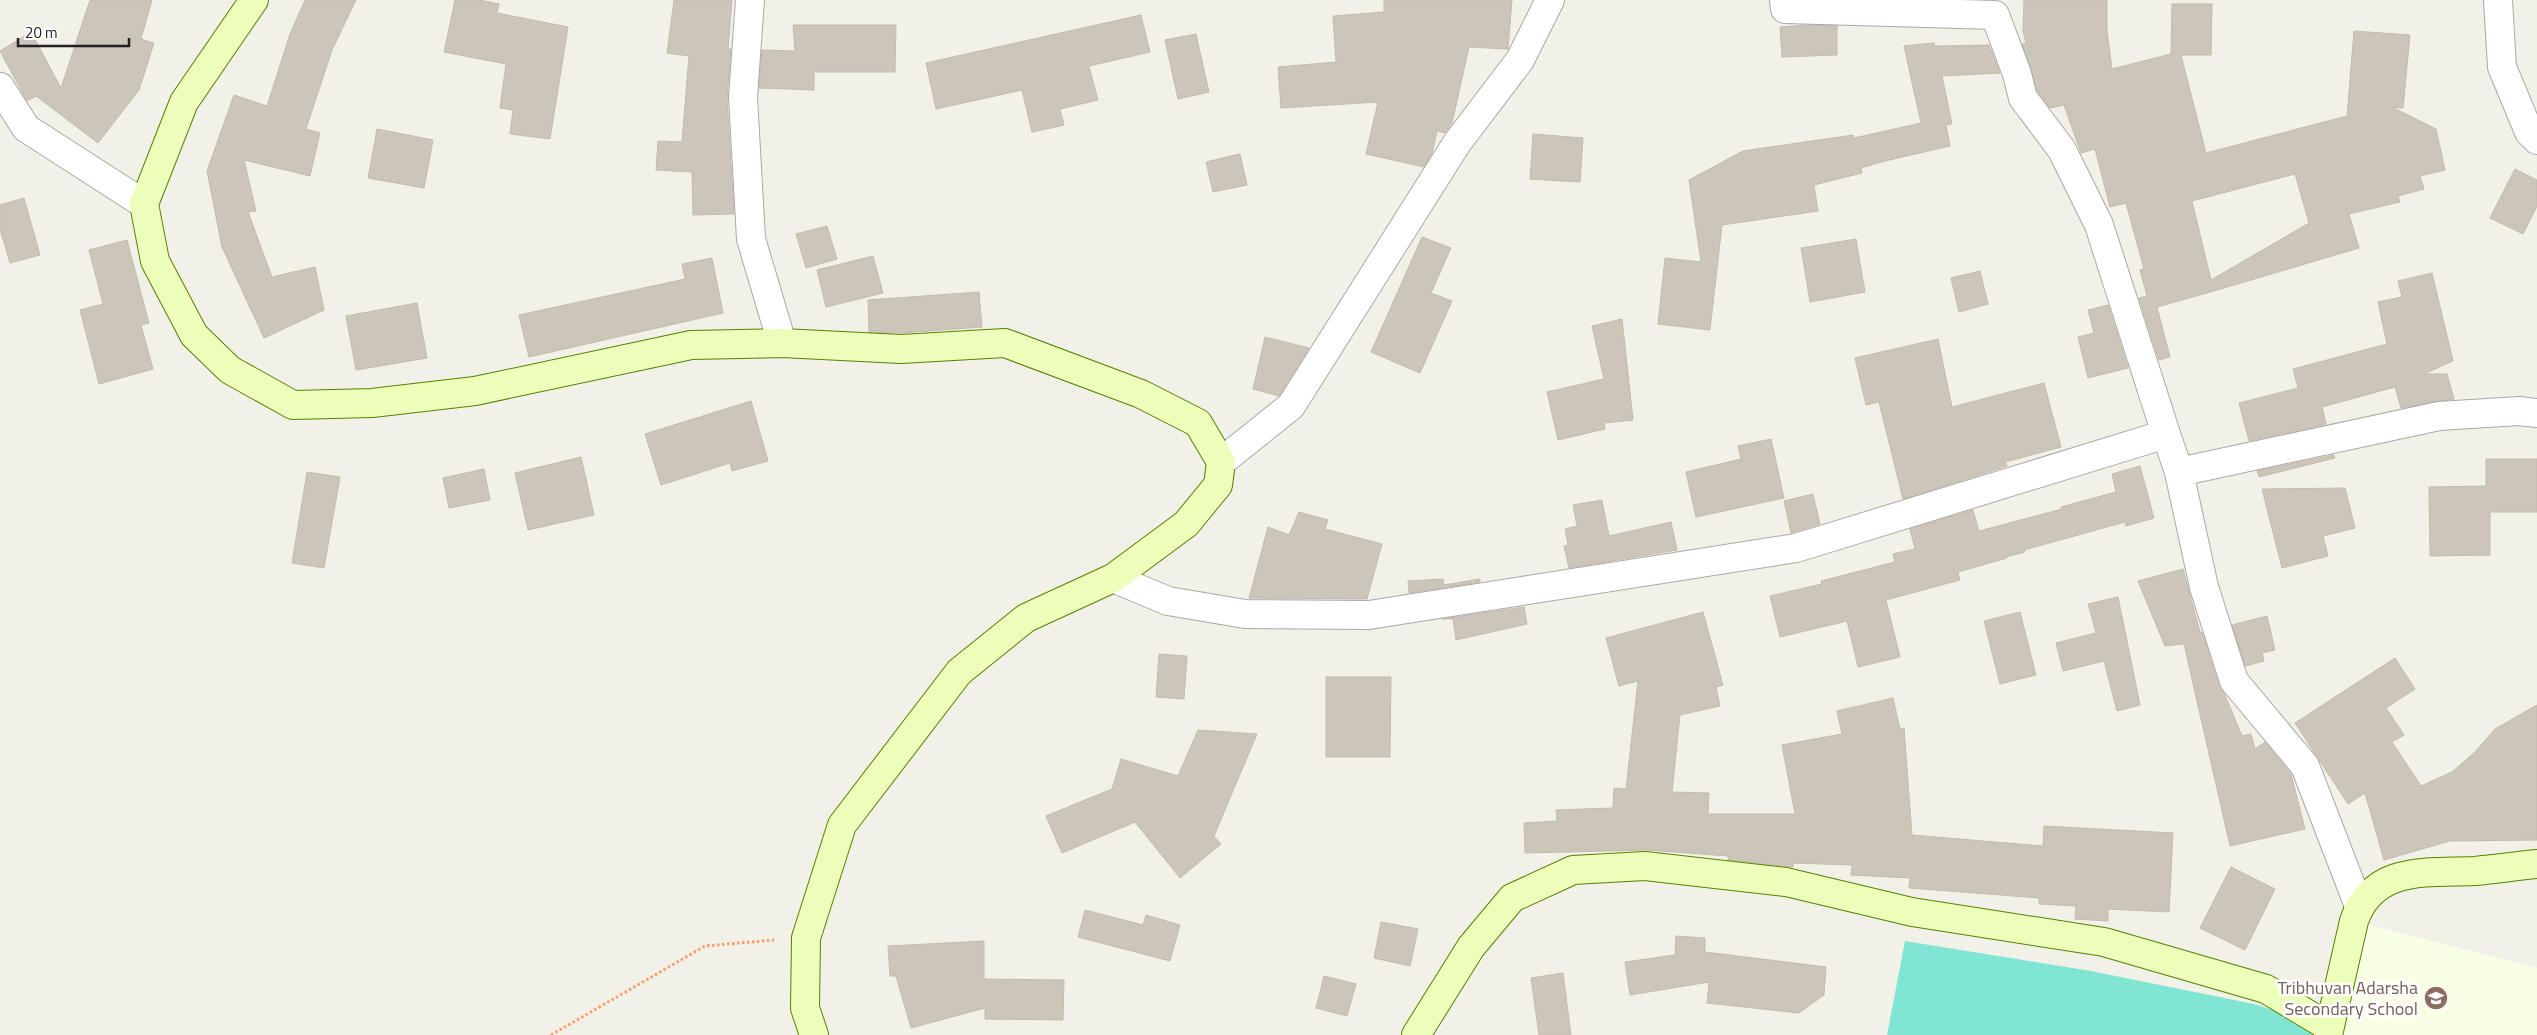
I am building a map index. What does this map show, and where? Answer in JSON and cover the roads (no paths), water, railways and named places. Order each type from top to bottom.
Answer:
[{"type":"main road","points":[[254,0],[184,102],[144,204],[155,261],[194,336],[230,370],[293,405],[372,403],[475,391],[691,345],[782,342],[901,349],[1005,343],[1141,394],[1198,424],[1221,462],[1218,485],[1186,524],[1112,578],[1026,618],[959,672],[842,825],[806,938],[805,1008],[814,1035]]},
{"type":"main road","points":[[1416,1035],[1471,947],[1512,898],[1573,870],[1645,866],[1786,882],[1912,912],[2104,942],[2266,989],[2328,1031],[2359,906],[2372,892],[2387,882],[2406,874],[2537,864]]},
{"type":"street","points":[[750,0],[743,97],[752,239],[782,342]]},
{"type":"street","points":[[1221,462],[1291,406],[1457,143],[1520,60],[1550,0]]},
{"type":"street","points":[[1784,0],[1785,9],[1996,7],[2017,74],[2022,98],[2062,150],[2099,225],[2179,472],[2204,587],[2234,681],[2305,766],[2359,906]]},
{"type":"street","points":[[2498,0],[2502,66],[2529,132],[2537,140]]},
{"type":"street","points":[[0,86],[26,128],[144,204]]},
{"type":"street","points":[[2179,472],[2439,416],[2519,411],[2537,412]]},
{"type":"street","points":[[1112,578],[1168,601],[1245,614],[1369,615],[1796,548],[2166,434]]},
{"type":"place","name":"Tribhuvan Adarsha Secondary School","points":[[2436,998]]}]
